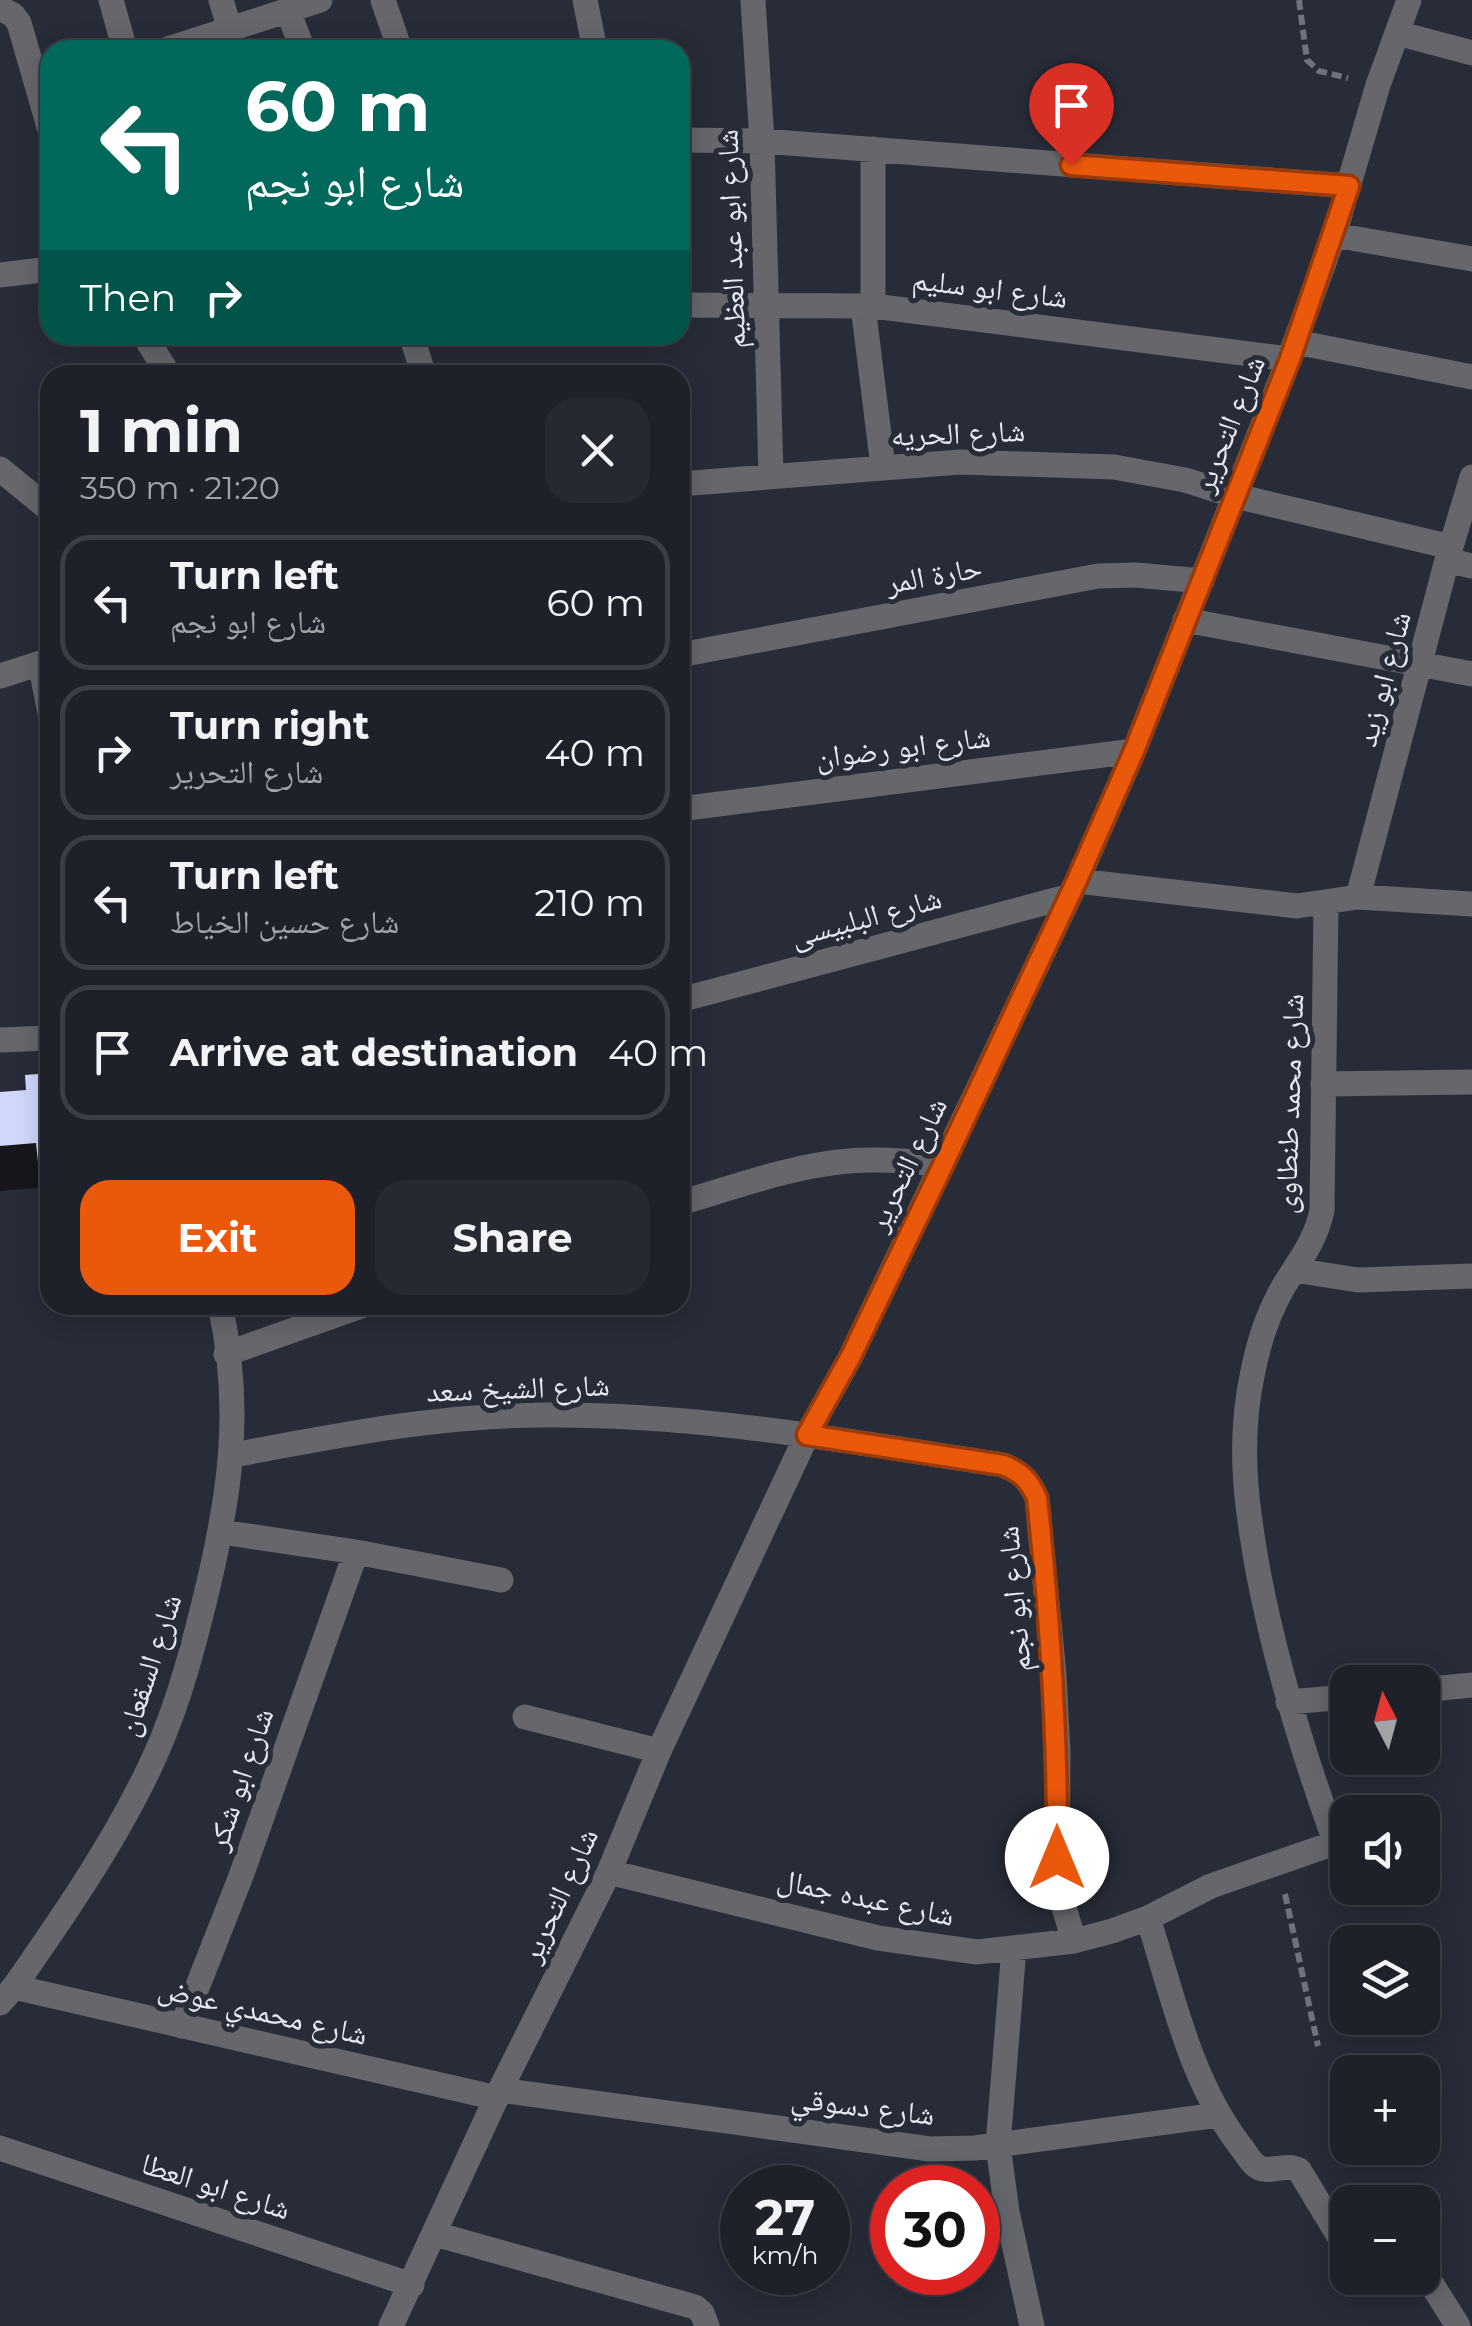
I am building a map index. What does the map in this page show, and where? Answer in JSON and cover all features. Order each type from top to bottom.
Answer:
[{"type":"street","points":[[111,0],[121,40]]},
{"type":"street","points":[[221,0],[230,30]]},
{"type":"street","points":[[198,40],[320,0]]},
{"type":"street","points":[[383,0],[397,40]]},
{"type":"street","points":[[585,0],[593,40]]},
{"type":"street","name":"شارع ابو عبد العظيم","points":[[753,0],[762,141],[771,476]]},
{"type":"street","name":"شارع التحرير","points":[[391,2326],[499,2094],[609,1872],[659,1751],[807,1435],[851,1356],[943,1165],[1134,751],[1293,351],[1409,0]]},
{"type":"street","points":[[0,8],[14,15],[19,23],[40,76]]},
{"type":"street","points":[[288,11],[300,40]]},
{"type":"street","points":[[1397,33],[1472,53]]},
{"type":"street","points":[[690,140],[762,141],[1349,186]]},
{"type":"street","points":[[873,149],[868,306],[883,467]]},
{"type":"street","points":[[1334,234],[1472,259]]},
{"type":"street","points":[[0,275],[40,270]]},
{"type":"street","name":"شارع ابو سليم","points":[[690,305],[868,306],[1293,351],[1472,378]]},
{"type":"street","name":"شارع الحريه","points":[[690,483],[960,462],[1096,466],[1150,472],[1456,558]]},
{"type":"street","points":[[0,468],[40,502]]},
{"type":"street","name":"شارع ابو زيد","points":[[1358,897],[1421,667],[1456,558],[1472,477]]},
{"type":"street","name":"حارة المر","points":[[690,653],[1098,576],[1136,574],[1202,581]]},
{"type":"street","points":[[1185,620],[1472,674]]},
{"type":"street","points":[[0,676],[40,664]]},
{"type":"street","name":"شارع ابو رضوان","points":[[690,808],[1134,751]]},
{"type":"street","points":[[1073,888],[1297,906],[1358,897],[1472,904]]},
{"type":"street","name":"شارع البلبيسى","points":[[690,997],[1073,888]]},
{"type":"street","name":"شارع محمد طنطاوى","points":[[1326,904],[1322,1210],[1315,1237],[1272,1310],[1261,1337],[1244,1415],[1243,1456],[1245,1498],[1288,1702],[1330,1828]]},
{"type":"street","points":[[0,1040],[40,1038]]},
{"type":"street","points":[[1324,1084],[1472,1082]]},
{"type":"street","points":[[690,1200],[801,1168],[849,1160],[943,1165]]},
{"type":"street","points":[[1294,1270],[1358,1280],[1472,1276]]},
{"type":"street","name":"شارع السقعان","points":[[7,1996],[91,1874],[147,1774],[190,1660],[222,1532],[233,1455],[221,1315]]},
{"type":"street","points":[[226,1354],[336,1315]]},
{"type":"street","name":"شارع الشيخ سعد","points":[[233,1455],[390,1427],[540,1414],[691,1420],[807,1435]]},
{"type":"street","name":"شارع ابو نجم","points":[[807,1435],[1003,1465],[1019,1471],[1030,1483],[1037,1498],[1054,1676],[1057,1884],[1074,1941]]},
{"type":"street","points":[[222,1532],[502,1580]]},
{"type":"street","name":"شارع ابو شكر","points":[[182,2026],[241,1876],[356,1552]]},
{"type":"street","points":[[1440,1688],[1472,1685]]},
{"type":"street","points":[[1288,1702],[1330,1698]]},
{"type":"street","points":[[525,1717],[659,1751]]},
{"type":"street","name":"شارع عبده جمال","points":[[609,1872],[878,1938],[977,1952],[1074,1941],[1148,1918],[1212,1886],[1330,1845]]},
{"type":"street","points":[[1148,1918],[1195,2065],[1218,2116],[1255,2166],[1292,2166],[1299,2170],[1330,2221]]},
{"type":"street","points":[[1014,1948],[998,2145],[1007,2212],[1032,2326]]},
{"type":"street","name":"شارع محمدي عوض","points":[[7,1996],[182,2026],[499,2094]]},
{"type":"street","name":"شارع دسوقي","points":[[499,2094],[930,2148],[998,2145],[1218,2116]]},
{"type":"street","name":"شارع ابو العطا","points":[[0,2148],[412,2285]]},
{"type":"street","points":[[435,2234],[695,2307],[707,2326]]},
{"type":"street","points":[[1438,2295],[1458,2326]]},
{"type":"path","points":[[1299,0],[1307,60],[1312,67],[1378,85]]},
{"type":"path","points":[[1278,1863],[1318,2046]]},
{"type":"building","points":[[40,1074],[40,1162],[36,1143],[0,1146],[0,1092],[26,1090],[25,1075]]},
{"type":"route","points":[[1057,1858],[1058,1753],[1051,1640],[1037,1498],[1030,1483],[1019,1471],[1003,1465],[807,1435],[851,1356],[943,1165],[1134,751],[1290,359],[1349,186],[1071,165]]}]
